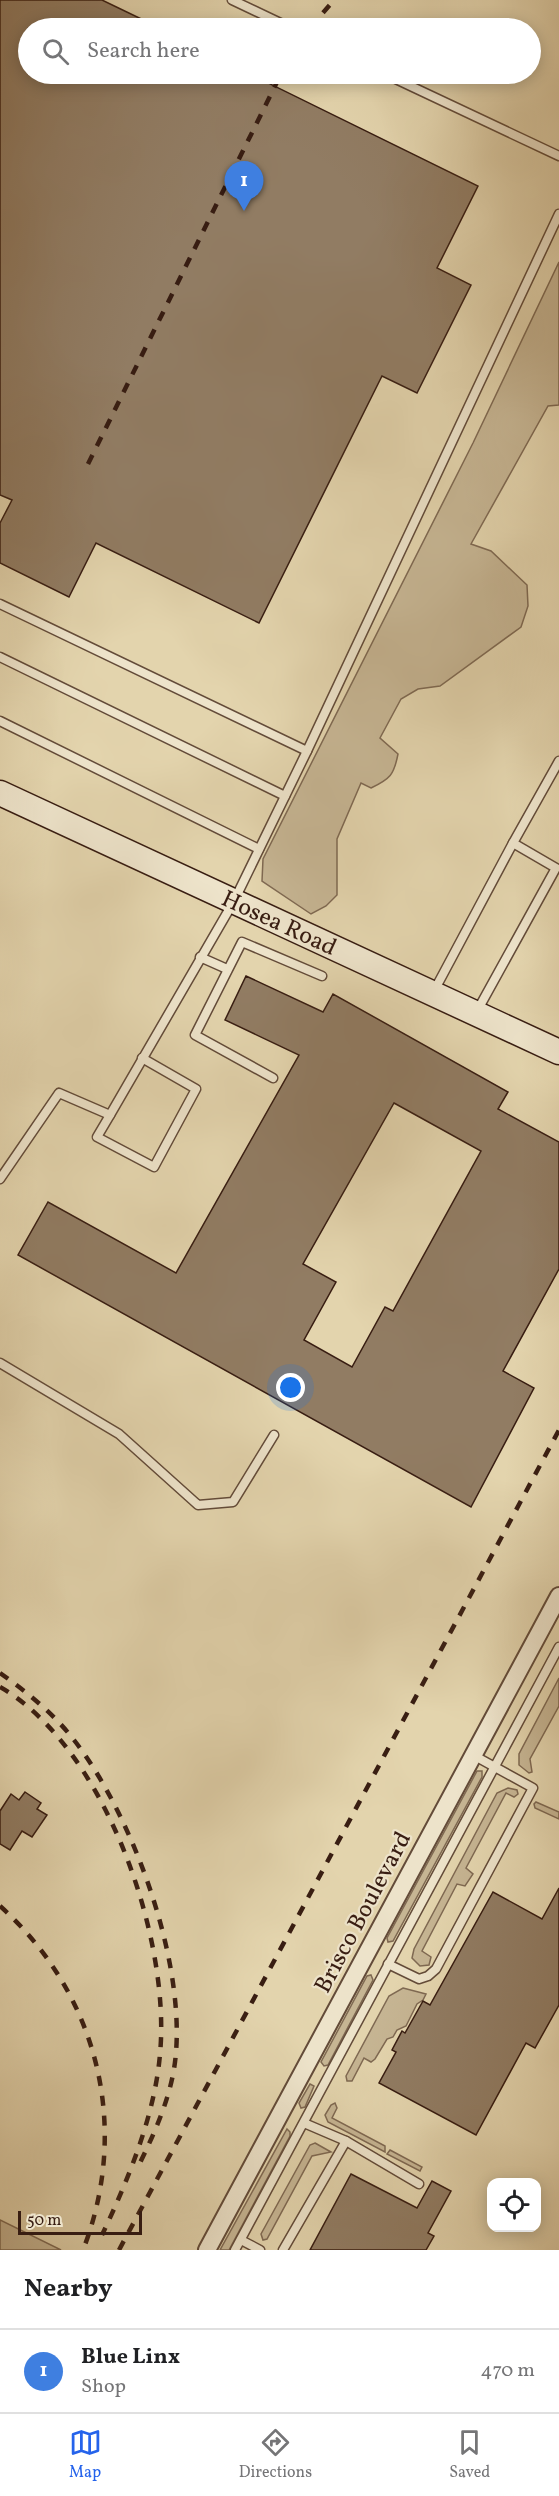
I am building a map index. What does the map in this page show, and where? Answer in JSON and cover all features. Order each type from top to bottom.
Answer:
[{"type":"street","name":"Hosea Road","points":[[0,793],[559,1052]]},
{"type":"street","name":"Brisco Boulevard","points":[[207,2250],[559,1596]]},
{"type":"lane","points":[[232,0],[270,18]]},
{"type":"lane","points":[[407,84],[559,156]]},
{"type":"lane","points":[[142,1058],[196,1089],[154,1167],[97,1137],[110,1115],[142,1058],[200,957],[234,901],[307,751],[559,214]]},
{"type":"lane","points":[[0,604],[307,751]]},
{"type":"lane","points":[[0,657],[285,796]]},
{"type":"lane","points":[[0,722],[259,849]]},
{"type":"lane","points":[[433,993],[559,761]]},
{"type":"lane","points":[[476,1013],[556,868],[513,843]]},
{"type":"lane","points":[[273,1078],[195,1035],[242,942],[321,976]]},
{"type":"lane","points":[[200,957],[227,969]]},
{"type":"lane","points":[[0,1179],[59,1093],[110,1115]]},
{"type":"lane","points":[[0,1363],[119,1434],[198,1505],[233,1502],[274,1435]]},
{"type":"lane","points":[[236,2250],[559,1647]]},
{"type":"lane","points":[[388,1964],[419,1979],[428,1976],[436,1969],[533,1788],[473,1754]]},
{"type":"lane","points":[[304,2123],[346,2141],[419,2184]]},
{"type":"lane","points":[[283,2250],[346,2141]]},
{"type":"lane","points":[[241,2240],[260,2250]]},
{"type":"shaded area","points":[[559,262],[559,405],[548,406],[471,544],[491,551],[527,585],[528,606],[521,627],[440,686],[418,689],[401,699],[380,738],[398,754],[395,767],[387,779],[371,788],[361,783],[337,839],[337,895],[326,906],[311,914],[262,881],[263,859],[473,443]]},
{"type":"shaded area","points":[[559,1678],[559,1706],[530,1759],[532,1772],[529,1773],[519,1765],[519,1754]]},
{"type":"shaded area","points":[[477,1771],[482,1771],[482,1777],[393,1941],[388,1942],[387,1938]]},
{"type":"shaded area","points":[[508,1788],[517,1790],[518,1794],[514,1797],[506,1793],[466,1868],[473,1874],[465,1886],[457,1884],[422,1951],[431,1957],[429,1965],[420,1966],[412,1958],[414,1949],[497,1793]]},
{"type":"shaded area","points":[[536,1802],[559,1812],[559,1819],[535,1808]]},
{"type":"shaded area","points":[[371,1975],[373,1980],[328,2065],[324,2066],[321,2062],[367,1976]]},
{"type":"shaded area","points":[[403,1988],[426,1994],[417,2004],[406,2026],[387,2039],[375,2059],[371,2062],[364,2058],[352,2081],[347,2081],[346,2076],[389,1996]]},
{"type":"shaded area","points":[[310,2084],[314,2086],[305,2107],[301,2108],[299,2103]]},
{"type":"shaded area","points":[[335,2103],[337,2108],[332,2118],[385,2146],[385,2152],[328,2122],[325,2115]]},
{"type":"shaded area","points":[[287,2129],[290,2136],[229,2250],[220,2250]]},
{"type":"shaded area","points":[[315,2143],[331,2152],[312,2156],[267,2239],[263,2240],[261,2234],[310,2145]]},
{"type":"shaded area","points":[[390,2150],[422,2167],[420,2171],[387,2154]]},
{"type":"shaded area","points":[[0,2220],[61,2250],[0,2250]]},
{"type":"building","points":[[0,0],[102,0],[139,18],[18,18],[18,84],[270,84],[478,186],[437,268],[471,285],[417,393],[382,376],[259,623],[96,543],[69,597],[0,563],[0,523],[12,500],[0,495]]},
{"type":"building","points":[[246,976],[323,1012],[333,994],[508,1092],[498,1109],[559,1142],[559,1269],[503,1371],[534,1388],[471,1507],[18,1255],[48,1202],[176,1273],[299,1055],[225,1020]],"holes":[[[394,1103],[481,1151],[393,1311],[385,1307],[352,1367],[304,1340],[336,1282],[303,1264]]]},
{"type":"building","points":[[25,1792],[41,1803],[37,1809],[47,1815],[32,1837],[22,1831],[10,1850],[0,1844],[0,1811],[11,1794],[19,1800]]},
{"type":"building","points":[[559,1888],[559,2005],[535,2048],[526,2043],[476,2135],[379,2083],[396,2052],[392,2050],[402,2031],[405,2033],[423,2001],[430,2005],[493,1892],[542,1919]]},
{"type":"building","points":[[351,2174],[417,2208],[432,2181],[451,2191],[428,2233],[434,2236],[426,2250],[310,2250]]},
{"type":"railway","points":[[319,18],[334,0]]},
{"type":"railway","points":[[88,464],[276,84]]},
{"type":"railway","points":[[119,2250],[559,1430]]},
{"type":"railway","points":[[0,1673],[58,1721],[96,1772],[136,1852],[165,1942],[174,1987],[177,2030],[174,2069],[164,2107],[138,2167]]},
{"type":"railway","points":[[0,1687],[37,1715],[71,1753],[100,1799],[124,1850],[142,1903],[154,1956],[161,2007],[157,2077],[139,2147],[102,2235]]},
{"type":"railway","points":[[0,1906],[34,1941],[61,1980],[82,2021],[96,2065],[104,2110],[104,2157],[97,2204],[83,2250]]},
{"type":"place","name":"Blue Linx","points":[[244,211]]}]
